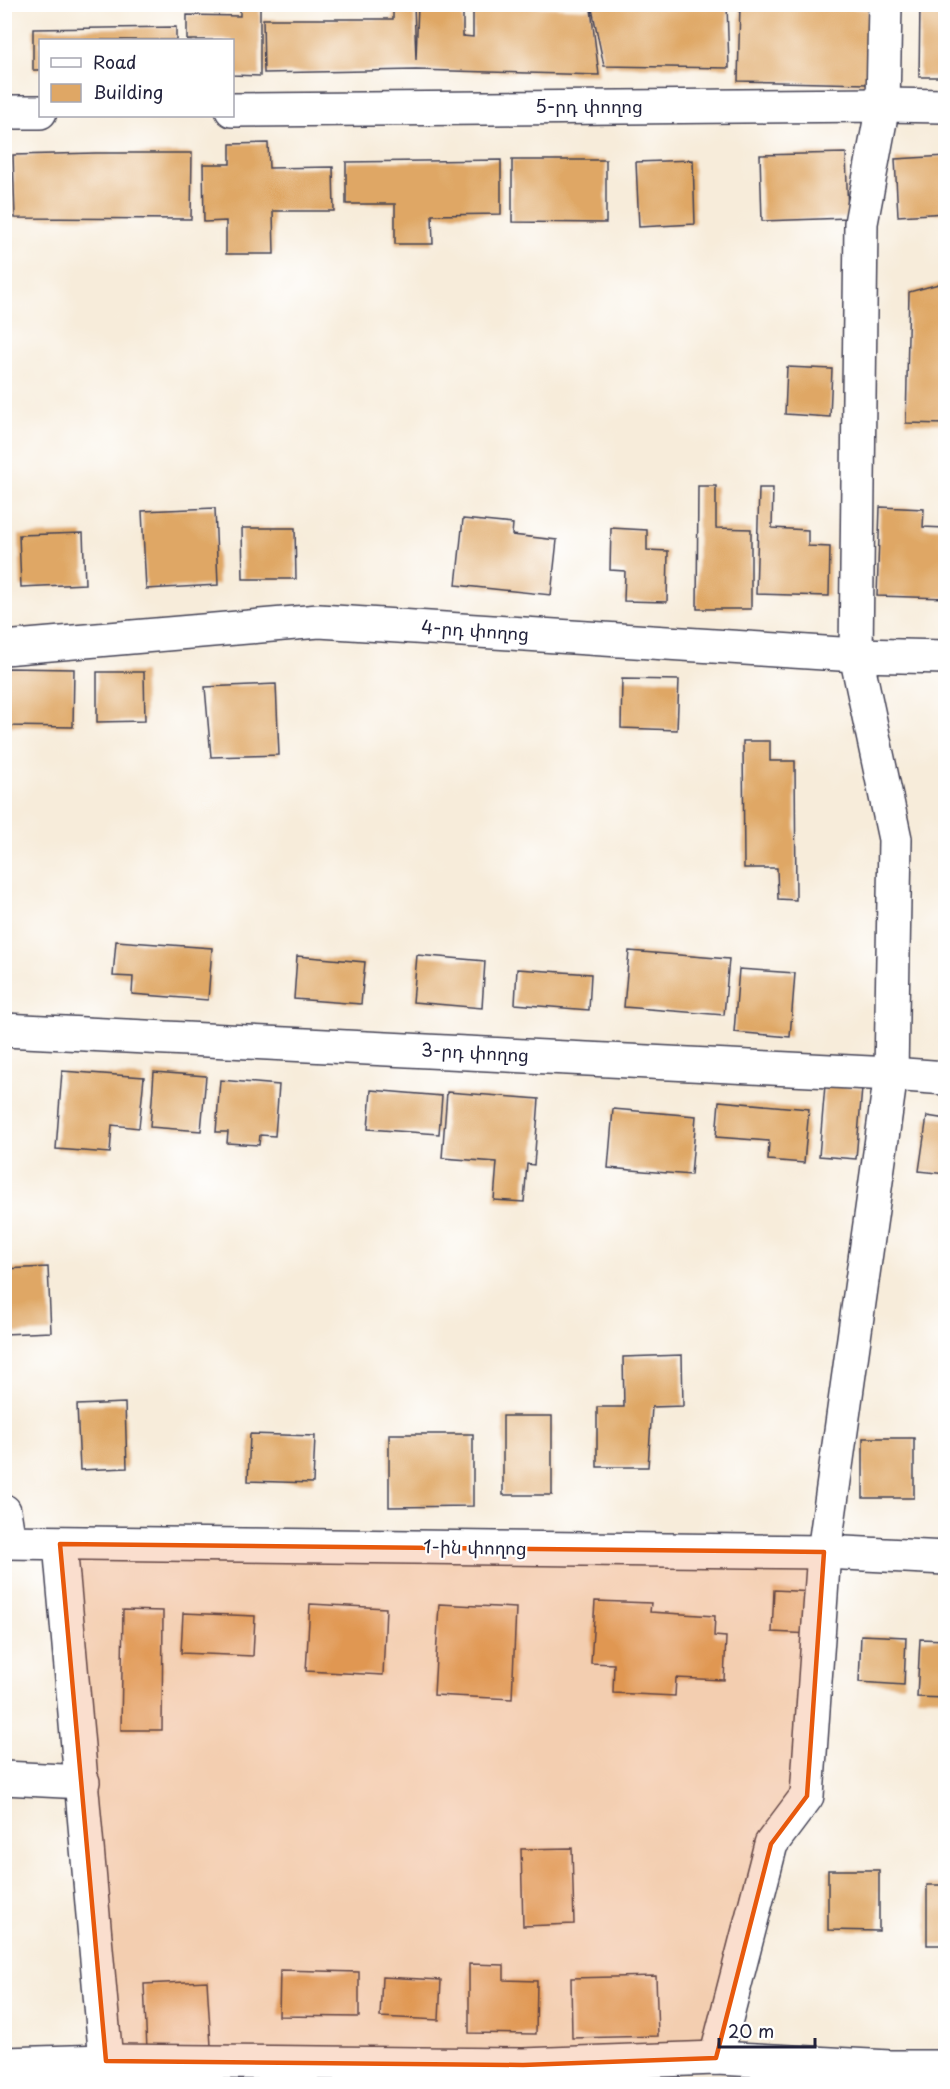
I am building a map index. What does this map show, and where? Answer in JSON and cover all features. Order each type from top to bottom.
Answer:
[{"type":"street","points":[[716,2058],[771,1844],[807,1796],[824,1552],[891,1074],[895,839],[856,655],[861,223],[883,105],[885,4]]},
{"type":"street","name":"5-րդ փողոց","points":[[234,110],[945,106]]},
{"type":"street","points":[[4,112],[39,112]]},
{"type":"street","name":"4-րդ փողոց","points":[[4,648],[319,621],[856,655],[945,657]]},
{"type":"street","name":"3-րդ փողոց","points":[[4,1030],[945,1078]]},
{"type":"street","name":"1-ին փողոց","points":[[6,1532],[60,1544],[824,1552],[945,1558]]},
{"type":"street","points":[[60,1544],[83,1782],[106,2061]]},
{"type":"street","points":[[4,1778],[83,1782]]},
{"type":"street","points":[[5,2065],[106,2061],[521,2075],[716,2058],[888,2076],[945,2067]]},
{"type":"highlighted area","points":[[60,1544],[824,1552],[807,1796],[771,1844],[716,2058],[523,2065],[106,2061]]},
{"type":"building","points":[[240,4],[260,4],[260,76],[234,75],[234,39],[187,39],[187,15],[240,16]]},
{"type":"building","points":[[393,4],[414,4],[416,60],[418,4],[463,4],[463,36],[473,37],[473,4],[591,9],[599,75],[416,70],[264,73],[263,19],[393,19]]},
{"type":"building","points":[[591,4],[727,4],[729,68],[604,66]]},
{"type":"building","points":[[786,4],[786,7],[869,9],[868,84],[738,81],[740,5]]},
{"type":"building","points":[[920,4],[946,4],[946,77],[919,77]]},
{"type":"building","points":[[176,27],[176,39],[39,39],[39,70],[33,70],[33,29]]},
{"type":"building","points":[[268,143],[269,168],[333,167],[334,211],[273,211],[274,254],[226,254],[226,221],[204,222],[203,164],[230,164],[230,144]]},
{"type":"building","points":[[192,153],[191,219],[15,218],[13,155]]},
{"type":"building","points":[[846,153],[848,218],[762,221],[760,155]]},
{"type":"building","points":[[946,156],[946,213],[898,216],[895,159]]},
{"type":"building","points":[[501,160],[501,214],[432,215],[433,244],[395,244],[395,204],[346,204],[346,162]]},
{"type":"building","points":[[512,160],[606,160],[606,223],[512,222]]},
{"type":"building","points":[[693,160],[695,224],[639,227],[636,162]]},
{"type":"building","points":[[946,282],[946,424],[906,423],[909,292]]},
{"type":"building","points":[[787,367],[832,369],[830,417],[785,414]]},
{"type":"building","points":[[698,486],[716,486],[716,528],[751,529],[751,609],[697,609]]},
{"type":"building","points":[[759,488],[773,488],[772,528],[808,530],[808,546],[830,547],[829,596],[756,594]]},
{"type":"building","points":[[880,507],[924,509],[923,527],[946,528],[946,598],[877,596]]},
{"type":"building","points":[[215,508],[218,585],[146,589],[142,511]]},
{"type":"building","points":[[463,519],[513,524],[512,535],[557,540],[551,595],[456,585]]},
{"type":"building","points":[[242,528],[295,528],[296,579],[243,579]]},
{"type":"building","points":[[611,528],[647,530],[647,550],[668,551],[667,602],[624,601],[625,571],[610,570]]},
{"type":"building","points":[[83,533],[85,584],[21,587],[19,535]]},
{"type":"building","points":[[6,668],[74,669],[73,727],[6,726]]},
{"type":"building","points":[[97,672],[144,672],[145,721],[97,722]]},
{"type":"building","points":[[622,679],[679,680],[677,730],[621,728]]},
{"type":"building","points":[[276,684],[279,755],[211,757],[205,687]]},
{"type":"building","points":[[743,741],[770,741],[770,761],[795,761],[796,900],[778,899],[777,868],[744,868]]},
{"type":"building","points":[[116,941],[212,948],[208,1000],[132,994],[133,977],[113,976]]},
{"type":"building","points":[[629,951],[729,959],[724,1015],[624,1007]]},
{"type":"building","points":[[417,955],[485,961],[482,1008],[413,1002]]},
{"type":"building","points":[[297,956],[365,962],[361,1004],[294,999]]},
{"type":"building","points":[[517,969],[591,974],[589,1010],[515,1004]]},
{"type":"building","points":[[739,969],[795,973],[790,1037],[734,1032]]},
{"type":"building","points":[[62,1071],[144,1077],[139,1128],[112,1125],[110,1153],[56,1149]]},
{"type":"building","points":[[154,1072],[206,1076],[201,1131],[150,1127]]},
{"type":"building","points":[[220,1080],[279,1085],[275,1136],[260,1135],[259,1145],[227,1143],[228,1132],[216,1132]]},
{"type":"building","points":[[825,1085],[862,1088],[856,1159],[819,1156]]},
{"type":"building","points":[[371,1090],[442,1096],[439,1134],[368,1129]]},
{"type":"building","points":[[447,1092],[539,1099],[534,1165],[527,1164],[524,1202],[494,1200],[497,1162],[442,1158]]},
{"type":"building","points":[[719,1101],[809,1109],[804,1163],[768,1160],[769,1141],[716,1137]]},
{"type":"building","points":[[613,1109],[696,1116],[691,1175],[608,1168]]},
{"type":"building","points":[[927,1116],[946,1119],[946,1174],[919,1171]]},
{"type":"building","points":[[48,1267],[51,1332],[4,1334],[4,1269]]},
{"type":"building","points":[[682,1355],[683,1406],[652,1407],[648,1467],[597,1467],[597,1407],[624,1407],[623,1357]]},
{"type":"building","points":[[125,1403],[127,1468],[80,1470],[77,1405]]},
{"type":"building","points":[[503,1416],[552,1416],[552,1495],[503,1495]]},
{"type":"building","points":[[250,1434],[315,1436],[313,1483],[248,1481]]},
{"type":"building","points":[[389,1434],[473,1434],[473,1506],[389,1507]]},
{"type":"building","points":[[863,1438],[914,1438],[914,1498],[863,1498]]},
{"type":"building","points":[[774,1590],[814,1592],[812,1634],[772,1632]]},
{"type":"building","points":[[595,1601],[651,1603],[650,1612],[715,1616],[714,1636],[726,1637],[724,1680],[676,1678],[675,1696],[613,1693],[614,1664],[591,1663]]},
{"type":"building","points":[[310,1604],[386,1608],[383,1675],[306,1671]]},
{"type":"building","points":[[439,1604],[516,1608],[512,1699],[434,1695]]},
{"type":"building","points":[[123,1610],[163,1611],[162,1730],[121,1730]]},
{"type":"building","points":[[183,1613],[255,1616],[253,1656],[181,1653]]},
{"type":"building","points":[[861,1635],[906,1637],[904,1685],[859,1682]]},
{"type":"building","points":[[920,1639],[946,1640],[946,1698],[917,1697]]},
{"type":"building","points":[[572,1848],[574,1924],[523,1926],[521,1849]]},
{"type":"building","points":[[828,1870],[879,1870],[879,1931],[828,1930]]},
{"type":"building","points":[[927,1885],[946,1885],[946,1945],[927,1945]]},
{"type":"building","points":[[469,1964],[504,1965],[504,1980],[537,1981],[536,2034],[469,2033]]},
{"type":"building","points":[[280,1970],[359,1972],[359,2017],[279,2016]]},
{"type":"building","points":[[656,1976],[658,2036],[572,2038],[571,1978]]},
{"type":"building","points":[[382,1977],[441,1980],[439,2020],[380,2017]]},
{"type":"building","points":[[207,1981],[211,2046],[147,2049],[144,1984]]}]
